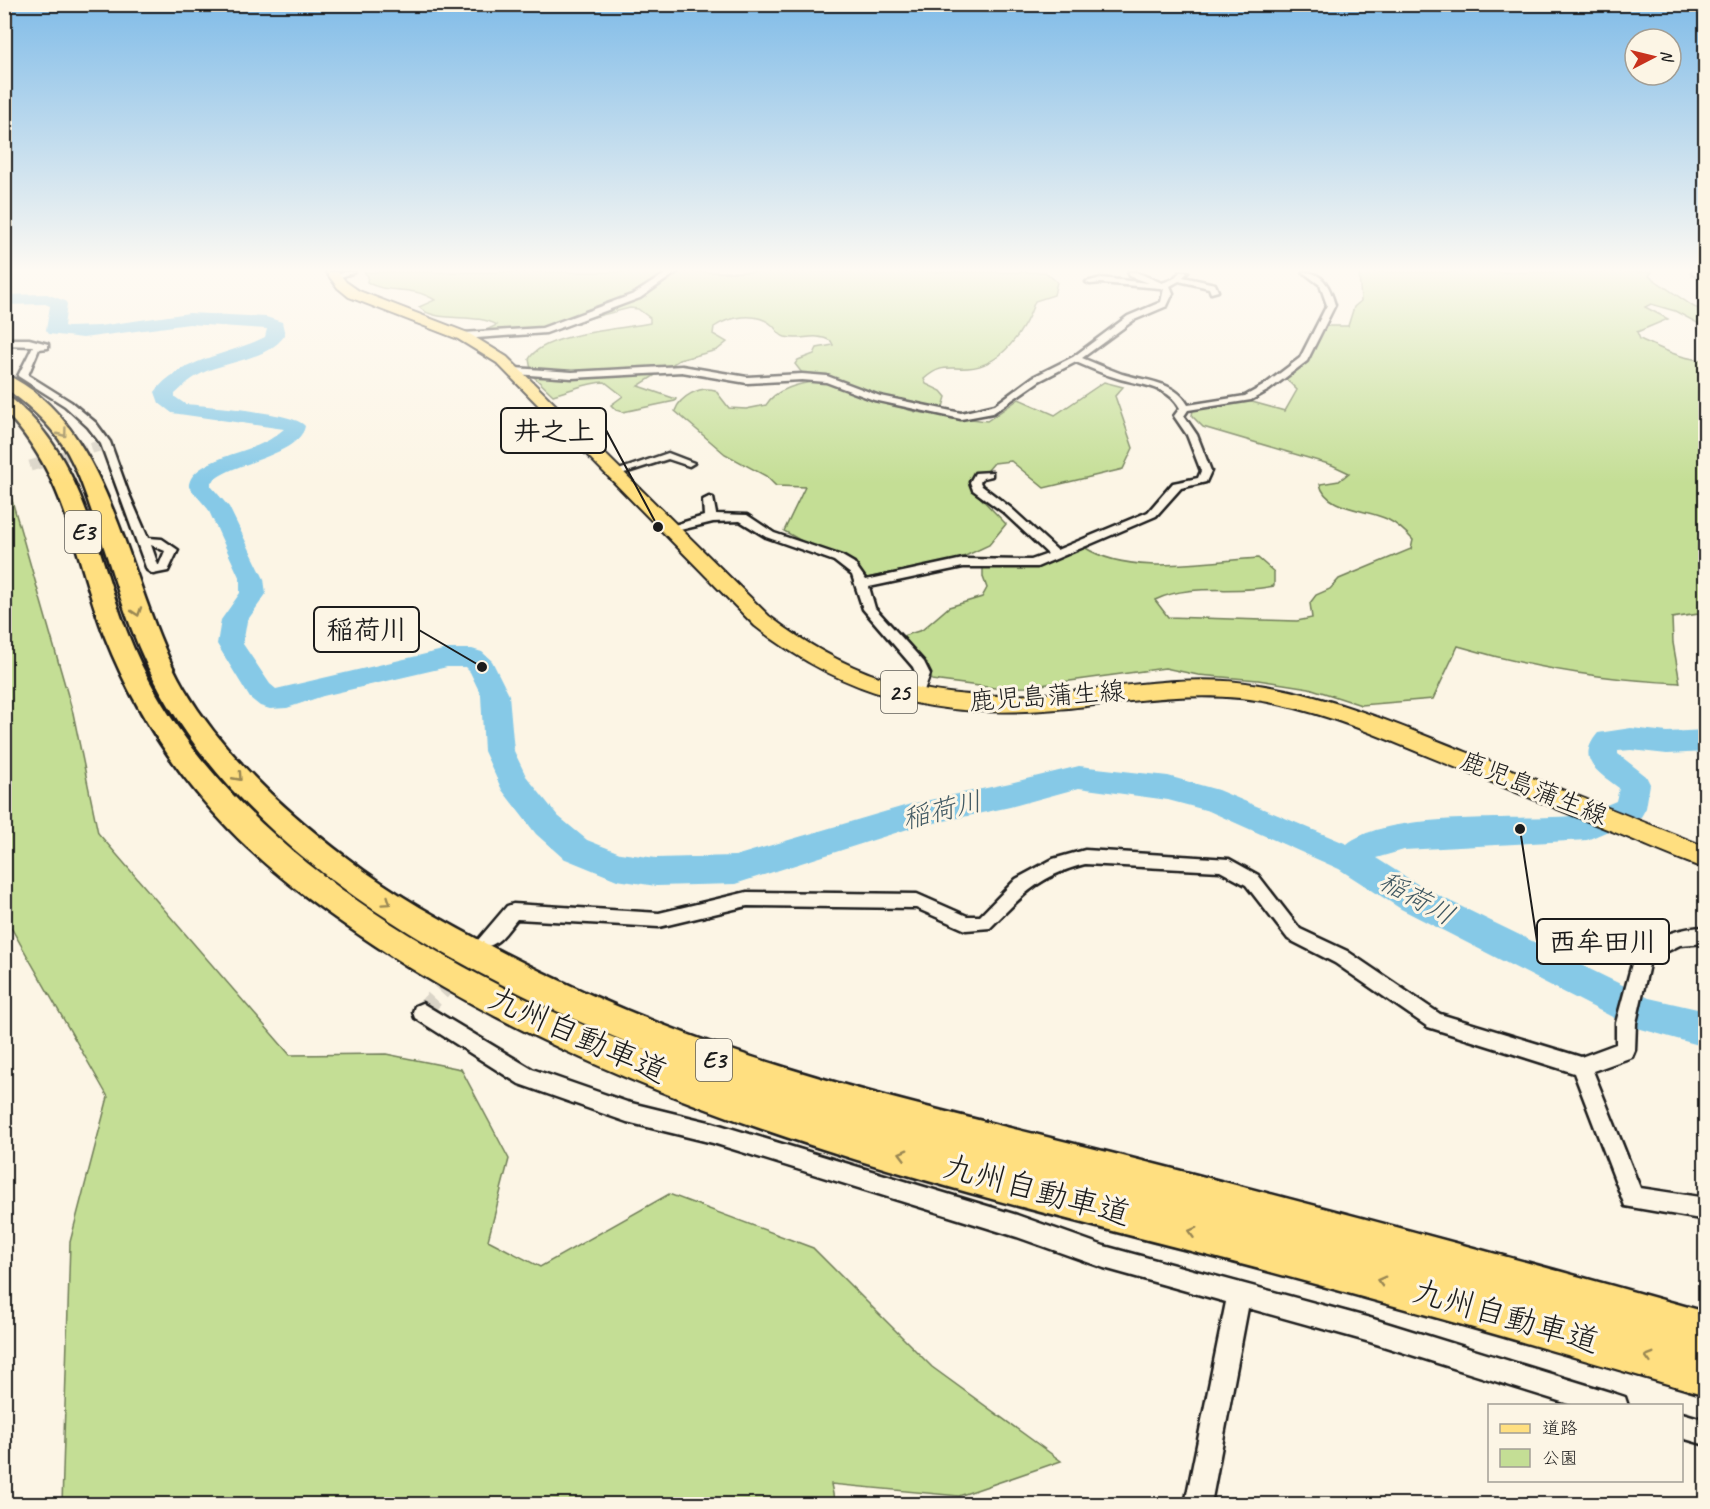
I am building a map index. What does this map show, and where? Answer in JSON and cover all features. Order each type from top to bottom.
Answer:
[{"type":"highway","name":"九州自動車道","points":[[4,379],[30,397],[52,419],[71,444],[86,472],[100,507],[140,621],[160,668],[184,709],[211,747],[266,807],[328,861],[415,921],[500,968],[596,1014],[748,1073],[892,1115],[1456,1262],[1706,1333]]},
{"type":"highway","name":"九州自動車道","points":[[4,401],[30,426],[49,451],[76,513],[114,630],[135,678],[159,721],[186,761],[240,822],[305,880],[393,943],[469,987],[579,1042],[737,1102],[840,1135],[1174,1227],[1475,1306],[1706,1373]]},
{"type":"main road","name":"鹿児島蒲生線","points":[[476,342],[515,371],[785,642],[812,659],[843,673],[915,696],[963,703],[1056,701],[1139,690],[1176,688],[1222,688],[1271,695],[1324,708],[1375,725],[1706,858]]},
{"type":"street","points":[[31,342],[45,346],[36,347],[23,376],[68,404],[93,425],[105,444],[122,492],[144,541]]},
{"type":"street","points":[[515,371],[572,375],[682,369],[739,380],[802,376],[827,379],[877,398],[961,416],[990,411],[1036,379],[1076,359],[1098,342]]},
{"type":"street","points":[[862,585],[963,563],[1033,564],[1152,514],[1177,485],[1202,480],[1206,471],[1192,435],[1179,416],[1185,408],[1248,398],[1266,388],[1304,359],[1312,342]]},
{"type":"street","points":[[1076,359],[1116,375],[1159,386],[1179,399],[1185,408]]},
{"type":"street","points":[[615,473],[668,456],[689,463]]},
{"type":"street","points":[[988,474],[979,475],[975,482],[977,488],[1007,510],[1055,554]]},
{"type":"street","points":[[709,500],[710,517]]},
{"type":"street","points":[[672,529],[710,517],[742,517],[770,535],[832,556],[852,566],[861,577],[869,609],[919,664],[923,674],[915,696]]},
{"type":"street","points":[[487,940],[513,911],[659,920],[747,899],[917,901],[966,923],[984,923],[1022,884],[1059,864],[1085,857],[1223,864],[1252,880],[1294,934],[1341,957],[1435,1021],[1581,1066],[1625,1050],[1626,1023],[1637,969],[1642,956],[1670,939],[1689,934],[1706,934]]},
{"type":"street","points":[[422,1012],[526,1077],[627,1112],[713,1133],[1017,1226],[1104,1257],[1370,1330],[1610,1404]]},
{"type":"street","points":[[1581,1066],[1634,1198],[1706,1209]]},
{"type":"street","points":[[1198,1504],[1239,1294]]},
{"type":"street","points":[[1683,1426],[1706,1433]]},
{"type":"green space","points":[[726,342],[717,350],[679,360],[638,386],[676,399],[675,401],[623,412],[611,405],[623,396],[605,382],[585,385],[553,395],[532,375],[529,359],[537,350],[550,343]]},
{"type":"green space","points":[[832,342],[1012,342],[1002,354],[980,366],[940,369],[924,379],[926,384],[941,391],[946,397],[943,407],[937,410],[887,399],[819,374],[802,373],[795,364],[798,360],[814,354],[817,348],[833,345]]},
{"type":"green space","points":[[1313,342],[1647,342],[1680,356],[1705,360],[1705,613],[1672,618],[1673,643],[1680,683],[1568,672],[1513,661],[1458,646],[1433,699],[1361,705],[1309,688],[1258,680],[1198,675],[1165,668],[1026,687],[995,688],[932,680],[927,666],[903,636],[922,630],[949,607],[982,597],[987,588],[983,568],[1029,568],[1084,547],[1123,562],[1146,564],[1193,564],[1258,558],[1274,572],[1274,586],[1184,591],[1155,600],[1168,617],[1297,621],[1312,618],[1310,603],[1316,595],[1330,589],[1339,579],[1411,549],[1413,540],[1394,523],[1379,516],[1338,504],[1323,493],[1320,484],[1339,481],[1349,473],[1332,465],[1203,427],[1192,416],[1193,409],[1245,400],[1285,411],[1297,390],[1286,379]]},
{"type":"green space","points":[[818,381],[833,383],[848,391],[916,412],[987,421],[1019,399],[1055,415],[1104,382],[1123,387],[1115,396],[1133,448],[1123,469],[1044,488],[1011,461],[994,463],[972,489],[1006,524],[989,545],[959,559],[867,578],[784,531],[805,487],[776,486],[766,476],[725,454],[675,411],[681,401],[691,393],[703,389],[715,390],[729,408],[746,409],[766,405],[770,399],[789,388]]},
{"type":"green space","points":[[5,476],[73,713],[98,833],[290,1055],[386,1054],[461,1069],[509,1159],[488,1240],[540,1267],[669,1194],[813,1248],[932,1367],[1061,1461],[959,1496],[831,1484],[835,1504],[62,1504],[70,1242],[108,1097],[5,917]]},
{"type":"waterway","name":"稲荷川","points":[[268,342],[249,352],[225,358],[190,372],[165,392],[166,399],[179,409],[286,422],[295,426],[294,432],[272,447],[221,466],[200,479],[200,487],[218,507],[252,579],[253,594],[234,620],[230,644],[260,691],[270,699],[287,698],[319,688],[447,658],[472,658],[482,667],[495,695],[499,751],[513,782],[547,825],[575,849],[617,866],[656,872],[735,870],[911,816],[1010,795],[1079,777],[1168,788],[1218,802],[1351,860]]},
{"type":"waterway","points":[[1351,860],[1369,845],[1404,837],[1587,827],[1630,808],[1635,784],[1603,759],[1603,747],[1608,741],[1631,739],[1667,743],[1706,741]]},
{"type":"waterway","name":"稲荷川","points":[[1351,860],[1413,899],[1643,1014],[1706,1029]]},
{"type":"tunnel","points":[[30,466],[106,444]]},
{"type":"tunnel","points":[[422,1012],[479,950]]},
{"type":"place","name":"井之上","points":[[658,527]]},
{"type":"place","name":"稲荷川","points":[[482,667]]},
{"type":"place","name":"西牟田川","points":[[1520,829]]}]
